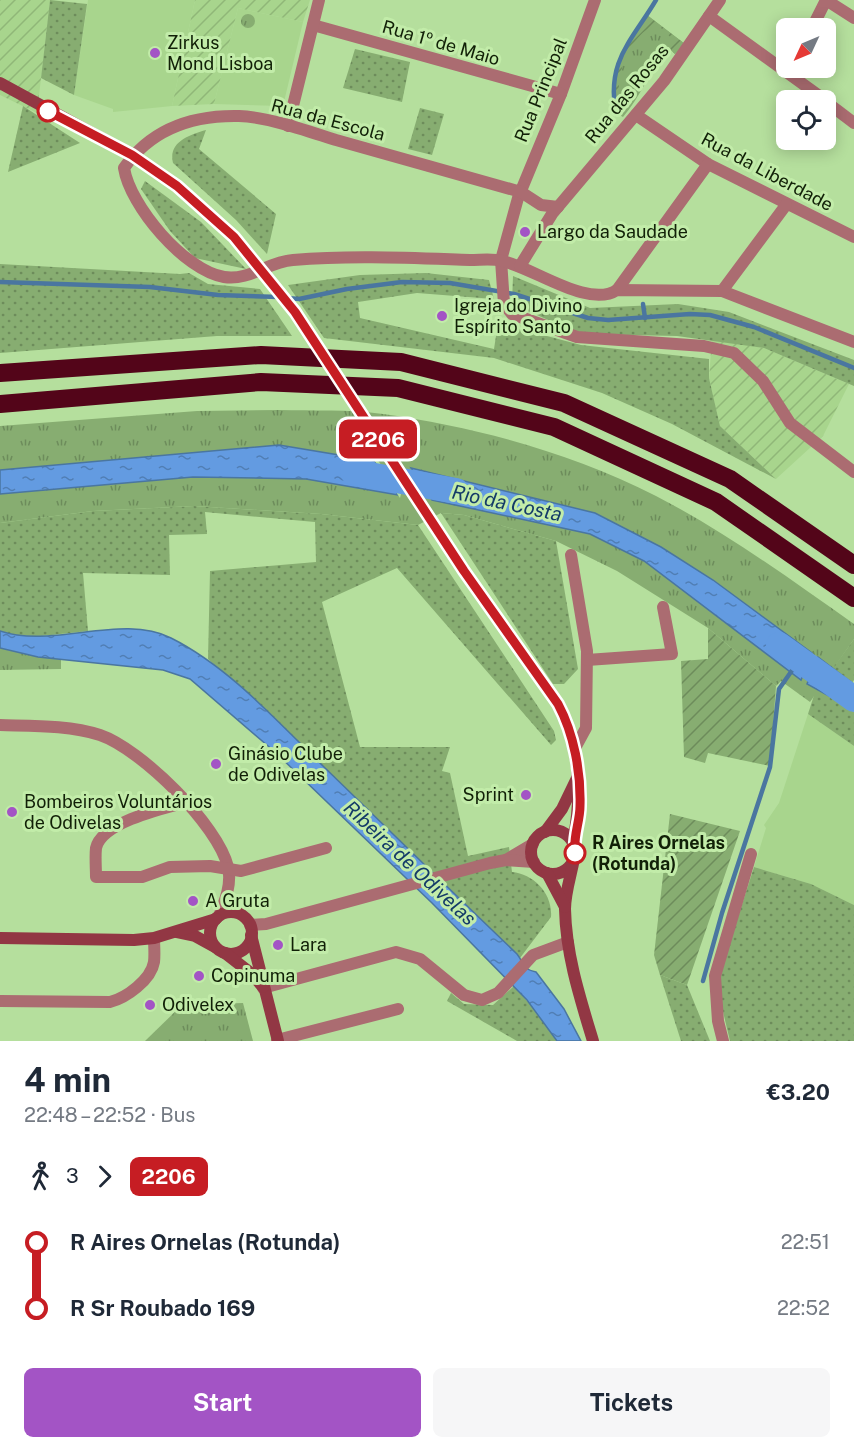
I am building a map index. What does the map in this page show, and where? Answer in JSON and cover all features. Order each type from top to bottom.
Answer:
[{"type":"highway","points":[[0,373],[261,355],[402,362],[564,403],[730,479],[854,565]]},
{"type":"highway","points":[[0,404],[261,382],[398,388],[554,427],[716,502],[854,598]]},
{"type":"street","points":[[288,126],[319,0]]},
{"type":"street","name":"Rua Principal","points":[[595,0],[561,94],[521,192],[501,260],[504,304],[512,314],[577,337],[704,346],[734,353],[763,381],[790,423],[854,472]]},
{"type":"street","name":"Rua das Rosas","points":[[558,207],[664,81],[720,0]]},
{"type":"street","points":[[817,18],[826,0],[854,18]]},
{"type":"street","points":[[709,16],[776,60]]},
{"type":"street","name":"Rua 1º de Maio","points":[[313,26],[561,94]]},
{"type":"street","points":[[800,78],[813,90]]},
{"type":"street","points":[[0,83],[132,155],[177,186],[234,237],[295,312],[462,567],[558,704],[569,724],[578,777],[580,806],[573,843],[574,859],[565,907],[568,942],[574,975],[593,1041]]},
{"type":"street","points":[[836,109],[854,123]]},
{"type":"street","name":"Rua da Escola","points":[[132,155],[149,138],[183,122],[208,117],[241,116],[288,126],[521,192],[541,205],[558,207]]},
{"type":"street","name":"Rua da Liberdade","points":[[636,116],[708,164],[854,237]]},
{"type":"street","points":[[132,155],[124,168],[126,182],[134,197],[174,248],[199,269],[223,277],[250,276],[274,264],[292,260],[375,257],[501,260],[584,294],[611,294],[617,290],[708,164]]},
{"type":"street","points":[[722,291],[786,205]]},
{"type":"street","points":[[520,266],[558,207]]},
{"type":"street","points":[[617,290],[722,291],[854,342]]},
{"type":"street","points":[[571,555],[587,660],[586,728],[574,750]]},
{"type":"street","points":[[587,660],[672,654],[663,607]]},
{"type":"street","points":[[0,725],[49,727],[100,735],[121,745],[187,802],[212,832],[229,869],[226,897],[210,936],[222,952]]},
{"type":"street","points":[[506,860],[533,844],[545,832],[562,809],[578,777]]},
{"type":"street","points":[[187,802],[144,813],[109,832],[96,848],[96,877],[142,876],[170,867],[210,866],[241,871],[326,848]]},
{"type":"street","points":[[545,832],[562,832],[573,843]]},
{"type":"street","points":[[533,844],[534,861]]},
{"type":"street","points":[[723,1041],[718,1021],[716,976],[751,854]]},
{"type":"street","points":[[547,873],[564,872],[574,859]]},
{"type":"street","points":[[222,952],[243,950],[251,930],[266,924],[506,860],[534,861],[547,873],[565,907]]},
{"type":"street","points":[[0,938],[134,940],[154,938],[234,913],[245,918],[251,930],[278,1040],[398,1009]]},
{"type":"street","points":[[175,932],[195,936],[222,952],[252,974],[264,988]]},
{"type":"street","points":[[0,1001],[110,1002],[123,999],[148,976],[154,964],[154,938]]},
{"type":"street","points":[[264,988],[396,952],[420,959],[464,995],[473,999],[490,998],[509,982],[533,956],[568,942]]},
{"type":"shaded area","points":[[0,0],[50,0],[37,113],[0,95]]},
{"type":"shaded area","points":[[88,0],[195,0],[172,106],[113,112],[113,109],[74,95]]},
{"type":"shaded area","points":[[195,0],[310,0],[303,22],[238,8],[214,104],[172,106]]},
{"type":"shaded area","points":[[238,8],[303,22],[283,106],[214,104]]},
{"type":"shaded area","points":[[712,339],[764,348],[849,384],[823,436],[776,479],[720,426],[709,378]]},
{"type":"shaded area","points":[[808,714],[854,746],[854,905],[811,884],[754,867],[766,828],[764,825],[779,803]]},
{"type":"green space","points":[[50,0],[87,4],[74,95],[41,78]]},
{"type":"green space","points":[[245,14],[251,14],[255,21],[251,28],[245,28],[241,24],[241,18]]},
{"type":"green space","points":[[647,15],[685,44],[675,54],[670,49],[663,57],[623,117],[616,113],[614,83],[616,71],[625,50]]},
{"type":"green space","points":[[647,15],[685,44],[675,54],[670,49],[673,40],[661,28],[654,27],[643,33],[632,45],[623,64],[619,83],[618,115],[614,97],[616,71],[625,50]]},
{"type":"green space","points":[[355,49],[410,62],[402,102],[343,88]]},
{"type":"green space","points":[[23,106],[80,143],[8,172]]},
{"type":"green space","points":[[420,108],[444,114],[432,155],[408,149]]},
{"type":"green space","points":[[206,130],[199,149],[276,214],[267,254],[236,220],[173,163],[174,150],[181,140]]},
{"type":"green space","points":[[145,181],[201,222],[246,269],[195,258],[170,231],[141,189]]},
{"type":"green space","points":[[0,264],[189,273],[208,284],[260,289],[292,336],[217,336],[0,353]]},
{"type":"green space","points":[[426,273],[489,280],[494,299],[417,293],[358,302],[360,318],[494,349],[498,323],[581,345],[709,359],[709,378],[720,426],[776,479],[672,424],[602,393],[494,358],[324,338],[288,285],[360,275]]},
{"type":"green space","points":[[513,276],[590,308],[678,304],[729,312],[854,360],[854,386],[764,348],[677,336],[580,334],[512,304]]},
{"type":"green space","points":[[197,411],[357,411],[418,419],[488,434],[591,467],[656,496],[733,540],[854,624],[854,639],[810,702],[781,681],[776,686],[708,628],[617,571],[556,541],[464,515],[441,513],[418,525],[321,514],[194,506],[93,511],[0,523],[0,426]]},
{"type":"green space","points":[[194,506],[321,514],[418,525],[554,731],[556,740],[551,745],[397,568],[322,602],[360,747],[450,747],[442,771],[450,773],[468,856],[509,847],[512,872],[535,881],[545,893],[551,909],[551,917],[520,958],[289,733],[208,659],[210,571],[316,562],[315,522],[205,512],[207,534],[169,535],[170,575],[83,573],[88,631],[23,638],[0,631],[0,523],[93,511]]},
{"type":"green space","points":[[441,513],[464,515],[556,541],[578,669],[564,684],[553,684]]},
{"type":"green space","points":[[708,628],[776,686],[770,766],[708,753],[705,763],[684,757],[681,661],[708,659]]},
{"type":"green space","points":[[854,639],[854,680],[852,683],[833,668]]},
{"type":"green space","points":[[0,648],[38,657],[61,659],[61,669],[0,670]]},
{"type":"green space","points":[[816,689],[854,712],[854,746],[808,714]]},
{"type":"green space","points":[[670,814],[740,831],[687,985],[660,975],[654,955]]},
{"type":"green space","points":[[754,867],[811,884],[854,905],[854,1041],[730,1041],[719,995],[720,973]]},
{"type":"green space","points":[[660,975],[687,985],[710,1041],[681,1041]]},
{"type":"green space","points":[[514,986],[547,1024],[557,1041],[517,1041],[447,1001],[451,993],[464,1004],[493,1005]]},
{"type":"green space","points":[[243,1003],[253,1041],[145,1041],[182,1005]]},
{"type":"water","points":[[279,445],[375,461],[398,495],[306,479],[193,477],[0,494],[0,470]]},
{"type":"water","points":[[411,468],[595,513],[661,547],[713,580],[812,653],[801,680],[644,561],[590,534],[432,500]]},
{"type":"water","name":"Ribeira de Odivelas","points":[[131,629],[152,631],[171,638],[213,664],[252,696],[517,954],[526,967],[536,972],[564,1009],[581,1041],[557,1041],[527,1000],[432,903],[275,752],[190,679],[163,670],[38,657],[0,648],[0,631],[42,636]]},
{"type":"water","points":[[818,657],[852,683],[838,701],[807,684]]},
{"type":"pier","points":[[372,457],[377,459],[401,494],[400,498]]},
{"type":"waterway","points":[[616,114],[614,96],[618,66],[623,53],[656,0]]},
{"type":"waterway","points":[[0,282],[150,287],[218,295],[279,297]]},
{"type":"waterway","points":[[287,298],[299,299],[347,289],[402,282],[450,283],[514,294],[588,318],[608,320],[690,314],[710,315],[754,327],[854,368]]},
{"type":"waterway","points":[[643,304],[645,318]]},
{"type":"waterway","name":"Rio da Costa","points":[[353,472],[456,491]]},
{"type":"waterway","name":"Rio da Costa","points":[[779,645],[854,699]]},
{"type":"waterway","points":[[703,981],[722,913],[770,767],[779,689],[793,669]]},
{"type":"bus line","name":"2206","points":[[48,111],[132,155],[177,186],[234,237],[295,312],[464,571],[558,704],[569,724],[578,777],[580,806],[573,843],[575,853]]},
{"type":"place","name":"Zirkus Mond Lisboa","points":[[155,53]]},
{"type":"place","name":"Largo da Saudade","points":[[525,232]]},
{"type":"place","name":"Igreja do Divino Espírito Santo","points":[[442,316]]},
{"type":"place","name":"Ginásio Clube de Odivelas","points":[[216,764]]},
{"type":"place","name":"Sprint","points":[[526,795]]},
{"type":"place","name":"Bombeiros Voluntários de Odivelas","points":[[12,812]]},
{"type":"place","name":"R Aires Ornelas (Rotunda)","points":[[575,853]]},
{"type":"place","name":"A Gruta","points":[[193,901]]},
{"type":"place","name":"Lara","points":[[278,945]]},
{"type":"place","name":"Copinuma","points":[[199,976]]},
{"type":"place","name":"Odivelex","points":[[150,1005]]}]
